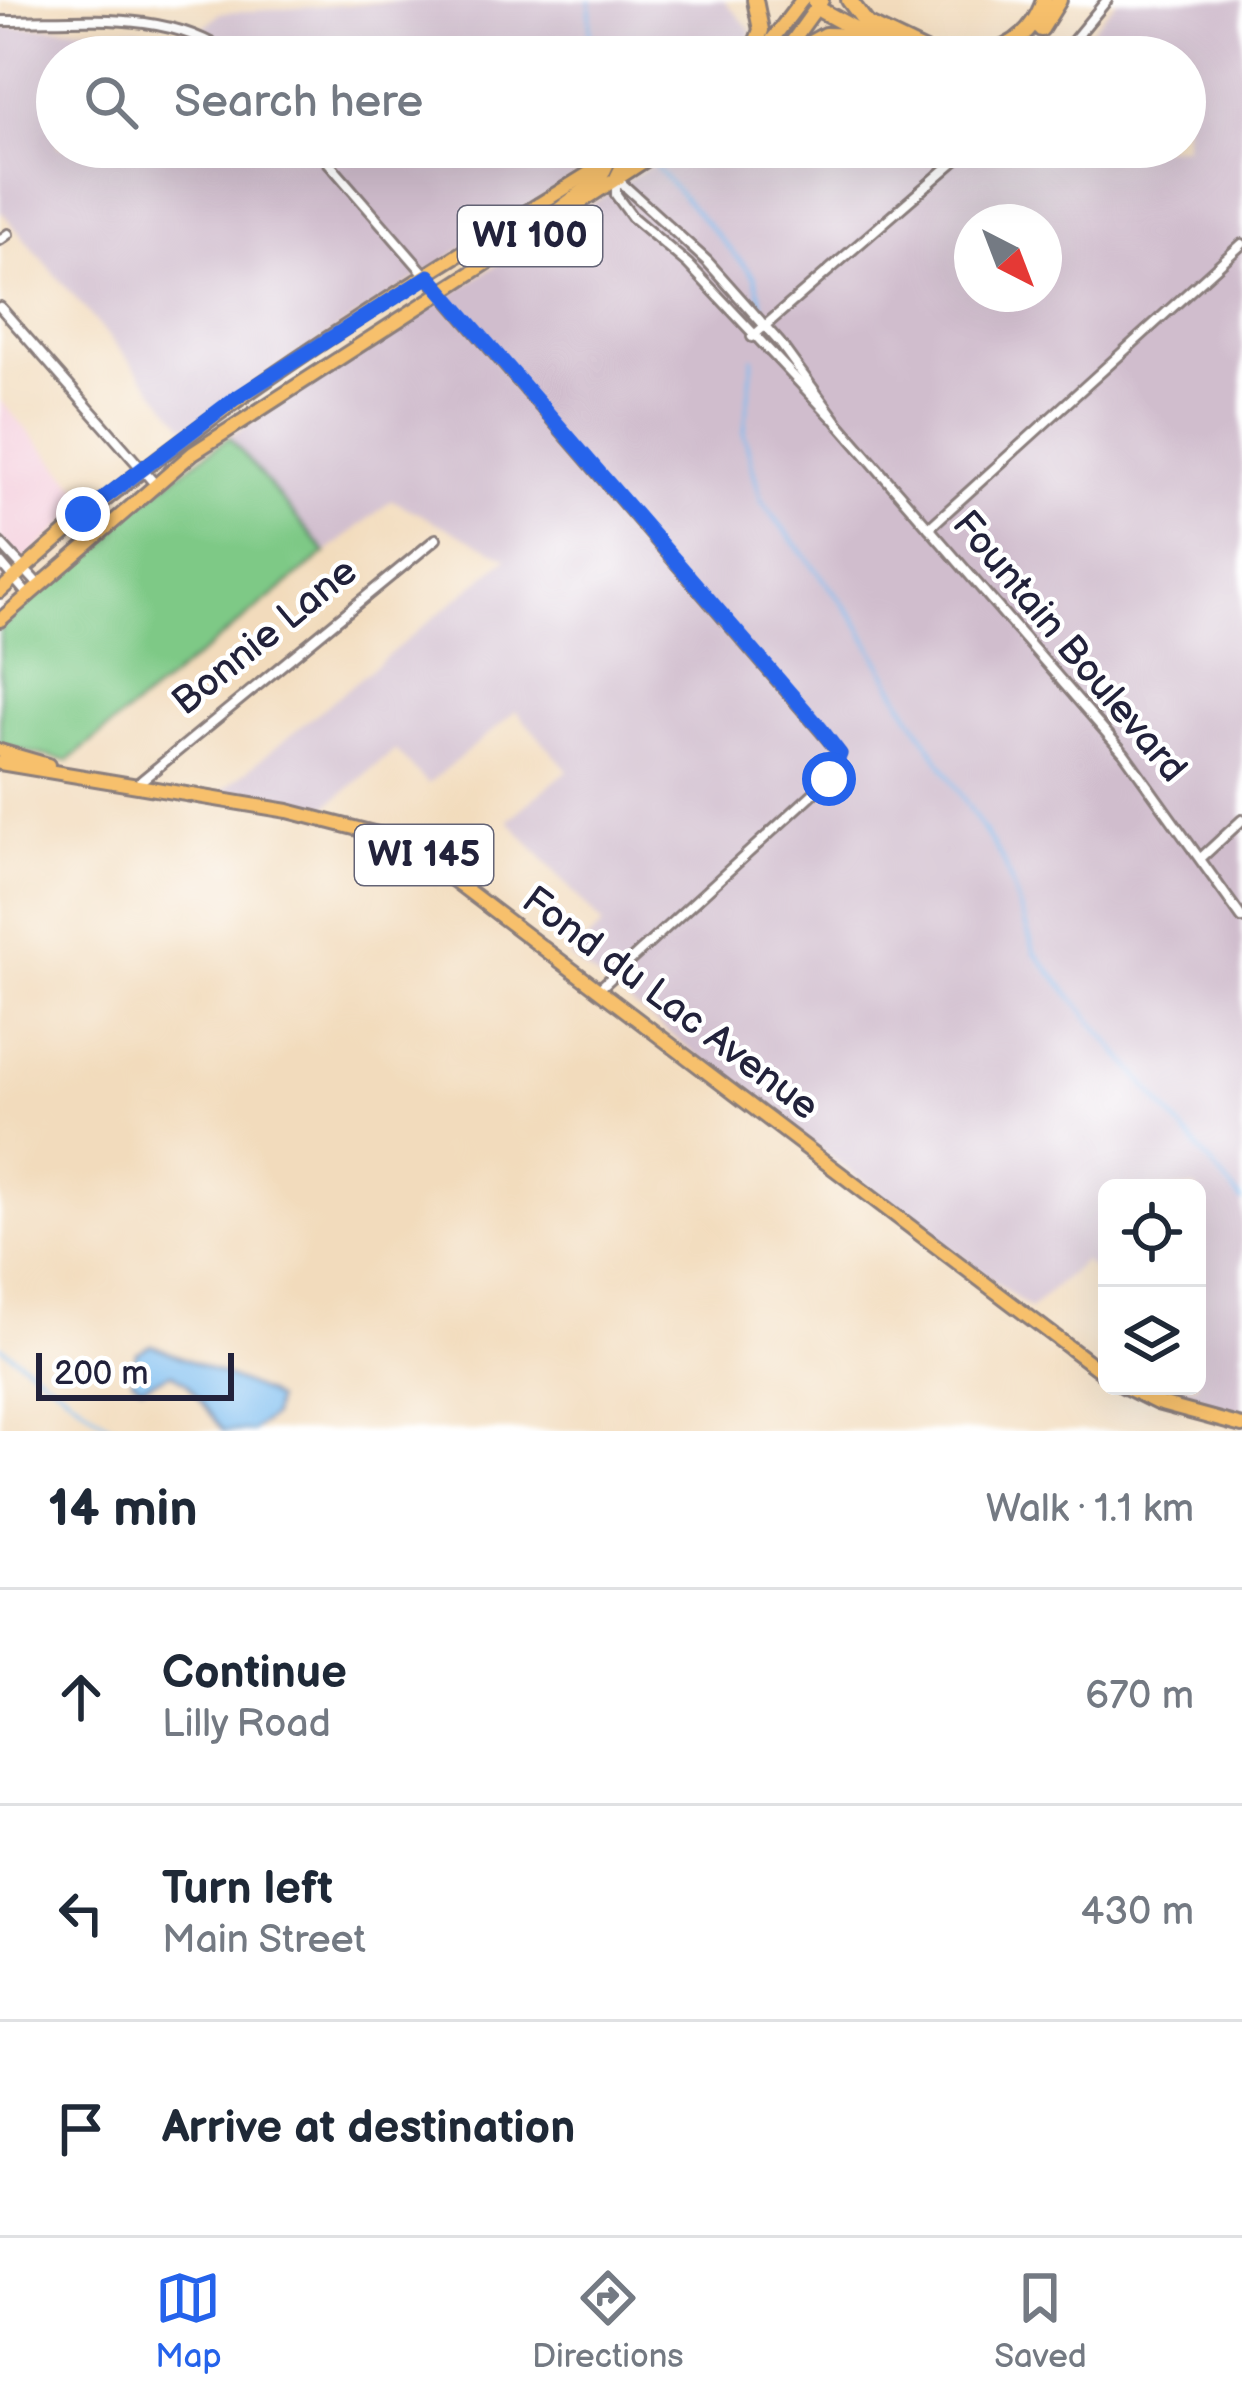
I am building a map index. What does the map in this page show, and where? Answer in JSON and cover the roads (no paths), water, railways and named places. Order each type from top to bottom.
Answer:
[{"type":"highway","points":[[755,0],[759,36]]},
{"type":"highway","points":[[849,0],[867,25],[891,36]]},
{"type":"highway","points":[[1022,36],[1033,26],[1044,0]]},
{"type":"highway","points":[[1035,36],[1059,0]]},
{"type":"highway","points":[[818,2],[869,36]]},
{"type":"main road","points":[[772,36],[802,0]]},
{"type":"main road","points":[[796,36],[818,2]]},
{"type":"main road","name":"WI 100","points":[[0,591],[141,468],[271,376],[589,168]]},
{"type":"main road","points":[[542,228],[602,176],[604,168]]},
{"type":"main road","points":[[616,180],[621,168]]},
{"type":"main road","name":"WI 100","points":[[0,620],[155,484],[282,393],[634,168]]},
{"type":"main road","points":[[491,261],[534,219],[538,205]]},
{"type":"main road","points":[[271,376],[282,393]]},
{"type":"main road","name":"Fond du Lac Avenue","points":[[0,752],[77,776]]},
{"type":"main road","name":"Fond du Lac Avenue","points":[[0,763],[331,819],[395,837],[713,1073],[1098,1369]]},
{"type":"main road","points":[[1141,1395],[1242,1426]]},
{"type":"street","points":[[1077,36],[1107,0]]},
{"type":"street","points":[[0,21],[160,24],[196,36]]},
{"type":"street","points":[[334,168],[821,729],[840,758],[829,779],[599,989]]},
{"type":"street","points":[[611,168],[616,180]]},
{"type":"street","points":[[752,337],[947,168]]},
{"type":"street","name":"Fountain Boulevard","points":[[616,180],[707,261],[765,326],[838,423]]},
{"type":"street","name":"Fountain Boulevard","points":[[616,180],[616,195],[632,218],[688,264],[838,423],[1124,753],[1242,918]]},
{"type":"street","points":[[929,527],[1242,244]]},
{"type":"street","points":[[0,307],[155,484]]},
{"type":"street","name":"Bonnie Lane","points":[[136,786],[436,539]]},
{"type":"street","points":[[0,543],[33,589]]},
{"type":"street","points":[[0,562],[19,573]]},
{"type":"street","points":[[1202,857],[1242,820]]},
{"type":"water","points":[[152,1345],[266,1393],[275,1400],[272,1416],[252,1431],[223,1431],[188,1384],[172,1373],[142,1386],[132,1379],[136,1353]]},
{"type":"waterway","points":[[590,0],[590,36]]},
{"type":"waterway","points":[[657,168],[755,277],[763,306]]},
{"type":"waterway","points":[[753,358],[744,434],[761,500],[856,620],[903,704],[1004,862],[1035,953],[1242,1201]]},
{"type":"waterway","points":[[0,1346],[118,1431]]}]
